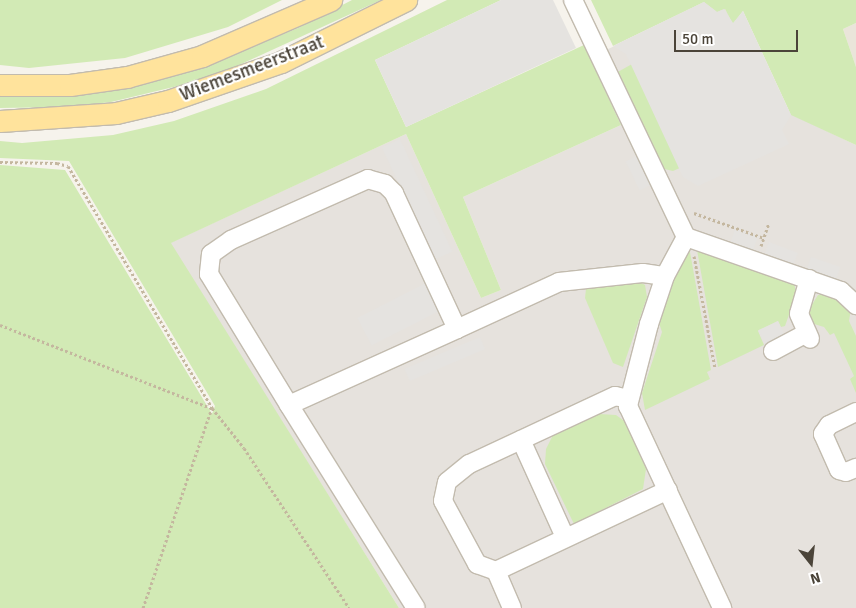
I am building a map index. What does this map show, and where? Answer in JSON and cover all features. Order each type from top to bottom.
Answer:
[{"type":"main road","name":"Wiemesmeerstraat","points":[[0,86],[70,85],[127,76],[202,56],[331,0]]},
{"type":"main road","name":"Wiemesmeerstraat","points":[[0,121],[116,113],[168,101],[282,62],[406,0]]},
{"type":"lane","points":[[572,0],[671,205],[689,238],[841,290],[854,299]]},
{"type":"lane","points":[[416,608],[209,274],[211,254],[231,240],[368,179],[385,184],[394,193],[457,329]]},
{"type":"lane","points":[[689,238],[665,276],[648,324],[628,406],[722,608]]},
{"type":"lane","points":[[289,405],[559,282],[643,273],[665,276]]},
{"type":"lane","points":[[773,351],[809,336],[799,314],[809,279]]},
{"type":"lane","points":[[630,399],[615,396],[469,464],[447,482],[443,501],[477,564],[496,571],[668,490]]},
{"type":"lane","points":[[856,412],[829,425],[824,434],[839,470],[846,472],[856,468]]},
{"type":"lane","points":[[521,440],[566,537]]},
{"type":"lane","points":[[496,571],[512,608]]},
{"type":"path","points":[[0,162],[56,162],[68,166],[212,408],[244,448],[349,608]]},
{"type":"path","points":[[671,205],[764,238]]},
{"type":"path","points":[[756,260],[769,223]]},
{"type":"path","points":[[689,238],[715,368]]},
{"type":"path","points":[[0,325],[212,408]]},
{"type":"path","points":[[142,608],[212,408]]},
{"type":"shaded area","points":[[501,0],[553,0],[576,48],[406,127],[375,60]]},
{"type":"shaded area","points":[[704,2],[725,9],[791,114],[856,145],[856,608],[399,608],[170,243],[406,134],[481,298],[501,290],[463,197],[621,125],[590,58]]},
{"type":"shaded area","points":[[704,2],[717,12],[724,9],[733,23],[743,11],[791,115],[782,130],[789,144],[698,186],[683,177],[626,54],[613,46]]},
{"type":"shaded area","points":[[856,23],[856,67],[843,29]]},
{"type":"shaded area","points":[[400,139],[452,251],[434,260],[382,147]]},
{"type":"shaded area","points":[[639,155],[653,184],[640,190],[626,162]]},
{"type":"shaded area","points":[[735,229],[758,237],[753,250],[730,242]]},
{"type":"shaded area","points":[[769,242],[798,253],[794,264],[765,253]]},
{"type":"shaded area","points":[[811,257],[840,267],[836,279],[807,269]]},
{"type":"shaded area","points":[[426,283],[440,311],[371,346],[357,318]]},
{"type":"shaded area","points":[[778,321],[785,336],[765,346],[758,330]]},
{"type":"shaded area","points":[[480,337],[485,349],[410,381],[405,369]]},
{"type":"green space","points":[[0,0],[282,0],[228,27],[125,58],[29,68],[0,65]]},
{"type":"green space","points":[[352,0],[381,0],[211,78],[111,102],[68,107],[0,108],[0,97],[49,96],[152,81],[218,61],[298,28]]},
{"type":"green space","points":[[447,0],[501,0],[375,60],[406,127],[584,45],[621,125],[463,197],[501,290],[481,298],[406,134],[171,243],[399,608],[0,608],[0,165],[65,170],[212,414],[215,406],[69,161],[0,158],[0,141],[22,143],[113,135],[174,121],[266,89]]},
{"type":"green space","points":[[591,0],[856,0],[856,23],[843,29],[856,67],[856,145],[791,115],[743,11],[733,24],[725,9],[717,12],[704,2],[613,46]]},
{"type":"green space","points":[[632,64],[682,167],[673,171],[660,168],[616,73]]},
{"type":"green space","points":[[697,250],[793,281],[795,287],[796,295],[785,326],[781,327],[778,321],[758,331],[764,345],[718,367]]},
{"type":"green space","points":[[690,252],[711,370],[707,372],[710,379],[645,410],[642,393],[662,332],[659,323],[679,262]]},
{"type":"green space","points":[[634,279],[645,285],[647,297],[623,367],[613,363],[585,298],[586,289],[592,282]]},
{"type":"green space","points":[[831,294],[851,309],[849,321],[856,336],[856,393],[850,379],[854,376],[834,333],[830,335],[824,327],[814,324],[808,311],[818,295]]},
{"type":"green space","points":[[599,414],[616,415],[627,423],[646,469],[643,489],[574,524],[545,464],[546,449],[553,435]]}]
